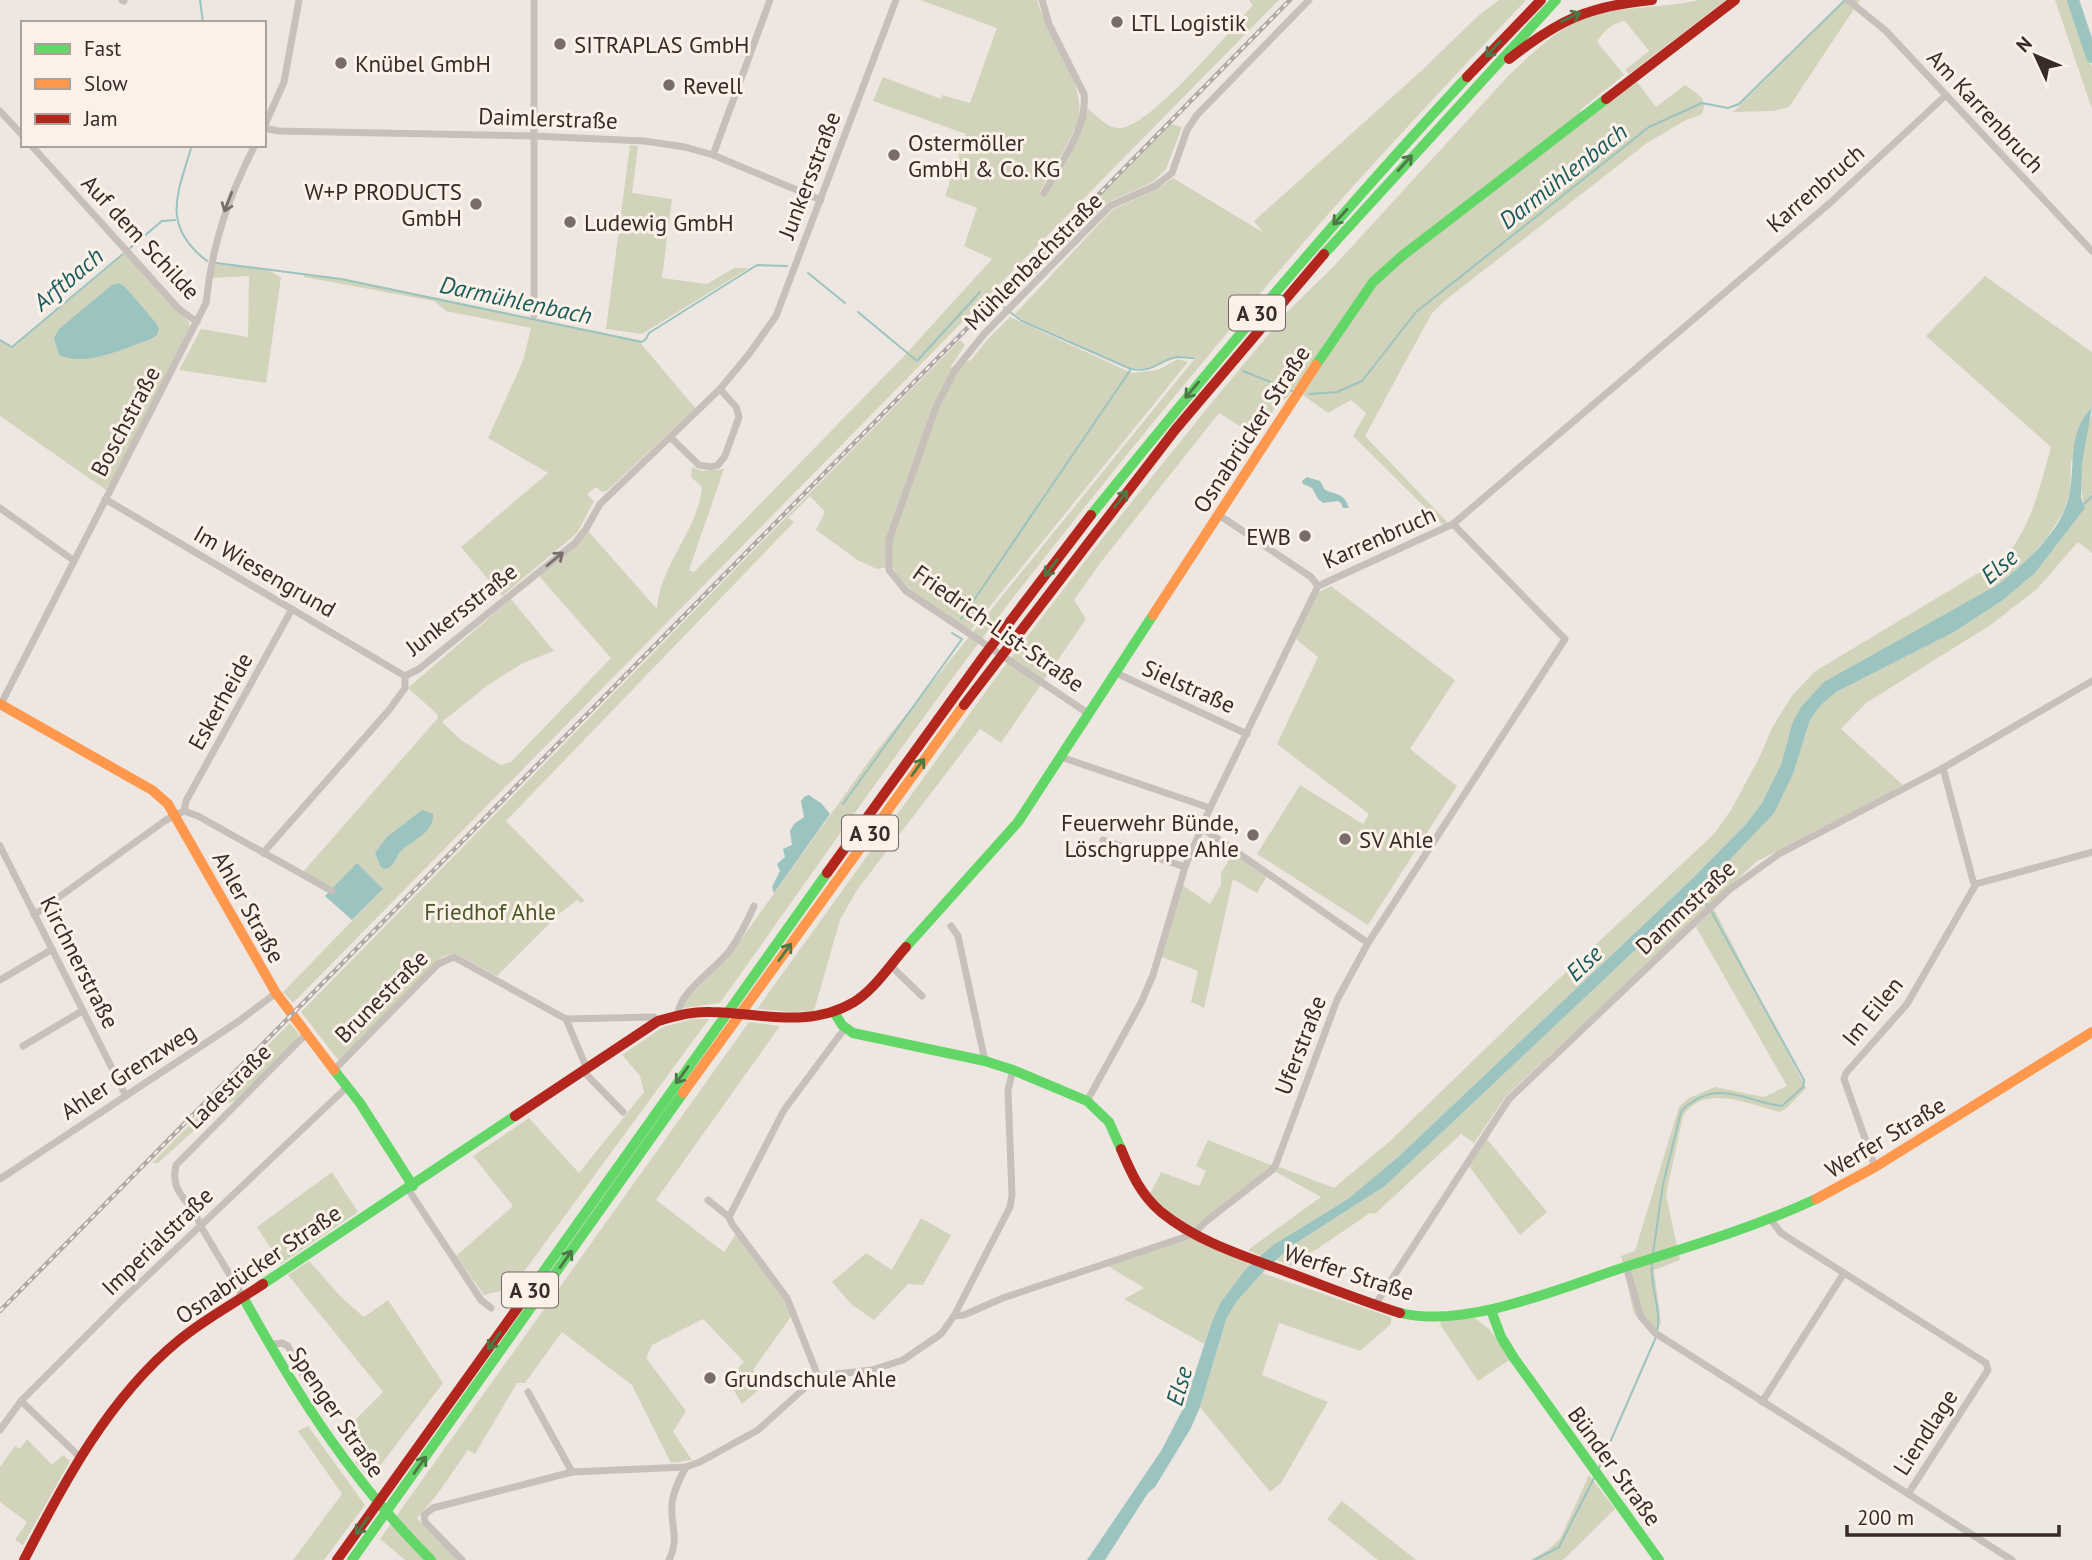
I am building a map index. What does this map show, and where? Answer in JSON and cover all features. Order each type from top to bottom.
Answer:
[{"type":"main road","name":"A 30","points":[[337,1560],[732,1006],[994,643],[1089,518],[1259,311],[1448,97],[1541,0]]},
{"type":"main road","name":"A 30","points":[[352,1560],[735,1021],[997,659],[1197,404],[1324,254],[1556,0]]},
{"type":"main road","points":[[1476,86],[1540,35],[1581,12],[1606,5],[1651,0]]},
{"type":"main road","name":"Osnabrücker Straße","points":[[24,1560],[81,1458],[131,1391],[179,1340],[658,1021],[678,1014],[716,1010],[790,1019],[818,1017],[853,1003],[891,966],[1014,827],[1349,314],[1378,277],[1735,0]]},
{"type":"main road","name":"Ahler Straße","points":[[0,705],[152,790],[180,814],[276,993],[348,1086],[411,1187]]},
{"type":"main road","points":[[834,1012],[845,1028]]},
{"type":"main road","name":"Werfer Straße","points":[[845,1028],[853,1033],[985,1061],[1087,1101],[1109,1122],[1133,1178],[1166,1217],[1194,1234],[1278,1270],[1403,1314],[1442,1317],[1491,1310],[1771,1220],[1821,1198],[1875,1167],[2092,1032]]},
{"type":"main road","name":"Spenger Straße","points":[[243,1297],[310,1415],[361,1486],[400,1531],[431,1560]]},
{"type":"main road","name":"Bünder Straße","points":[[1491,1310],[1501,1337],[1539,1395],[1659,1560]]},
{"type":"street","points":[[266,123],[284,82],[299,0]]},
{"type":"street","points":[[534,0],[534,316]]},
{"type":"street","points":[[713,155],[770,0]]},
{"type":"street","name":"Junkersstraße","points":[[263,853],[389,710],[405,688],[405,676],[419,670],[575,543],[600,504],[720,389],[749,354],[776,316],[896,0]]},
{"type":"street","points":[[1042,0],[1049,24],[1084,94],[1085,102],[1081,124],[1044,193]]},
{"type":"street","name":"Mühlenbachstraße","points":[[889,570],[889,540],[936,407],[955,370],[1003,314],[1110,206],[1155,186],[1172,173],[1187,130],[1197,115],[1308,0]]},
{"type":"street","name":"Am Karrenbruch","points":[[1848,0],[1886,32],[2092,251]]},
{"type":"street","name":"Karrenbruch","points":[[1087,1101],[1141,1003],[1153,975],[1185,867],[1210,808],[1318,586],[1454,524],[1828,205],[1945,96]]},
{"type":"street","points":[[0,111],[21,134]]},
{"type":"street","name":"Daimlerstraße","points":[[266,128],[278,131],[644,141],[685,147],[713,155],[821,200]]},
{"type":"street","name":"Auf dem Schilde","points":[[33,147],[179,309],[197,322]]},
{"type":"street","name":"Boschstraße","points":[[0,705],[206,303],[211,262],[226,208],[254,147]]},
{"type":"street","points":[[670,438],[699,465],[718,465],[725,456],[739,417],[737,407],[720,389]]},
{"type":"street","name":"Im Wiesengrund","points":[[105,499],[405,676]]},
{"type":"street","points":[[0,509],[73,560]]},
{"type":"street","points":[[1219,515],[1311,577],[1318,586]]},
{"type":"street","name":"Uferstraße","points":[[954,1316],[964,1315],[1003,1298],[1194,1234],[1276,1164],[1337,1000],[1368,943],[1565,639],[1454,524]]},
{"type":"street","name":"Friedrich-List-Straße","points":[[889,570],[906,592],[1089,714]]},
{"type":"street","name":"Eskerheide","points":[[180,814],[292,609]]},
{"type":"street","name":"Sielstraße","points":[[1116,673],[1247,734]]},
{"type":"street","name":"Dammstraße","points":[[1375,1305],[1510,1099],[1729,890],[1779,854],[1943,768],[2092,681]]},
{"type":"street","points":[[1061,757],[1210,808]]},
{"type":"street","points":[[1943,768],[1976,884],[2092,852]]},
{"type":"street","points":[[34,915],[166,820],[180,814],[198,816],[332,891]]},
{"type":"street","points":[[1202,828],[1368,943]]},
{"type":"street","points":[[1103,840],[1185,867]]},
{"type":"street","name":"Kirchnerstraße","points":[[0,846],[126,1096]]},
{"type":"street","name":"Im Eilen","points":[[1875,1167],[1844,1079],[1846,1073],[1908,1003],[1976,884]]},
{"type":"street","points":[[678,1014],[682,1000],[728,953],[742,933],[754,906]]},
{"type":"street","points":[[951,926],[958,936],[985,1061]]},
{"type":"street","points":[[0,980],[51,950]]},
{"type":"street","name":"Brunestraße","points":[[335,1069],[438,964],[454,957],[566,1019]]},
{"type":"street","points":[[891,966],[922,996]]},
{"type":"street","name":"Ahler Grenzweg","points":[[0,1179],[239,1021],[276,993]]},
{"type":"street","points":[[23,1046],[82,1011]]},
{"type":"street","points":[[623,1112],[585,1070],[566,1019],[654,1017],[658,1021]]},
{"type":"street","points":[[729,1217],[784,1110],[845,1028]]},
{"type":"street","name":"Ladestraße","points":[[176,1165],[307,1033]]},
{"type":"street","points":[[463,1560],[425,1522],[424,1515],[433,1508],[572,1472],[686,1466],[700,1462],[758,1430],[818,1376],[872,1370],[903,1360],[941,1334],[954,1316],[1010,1207],[1012,1195],[1008,1090],[1013,1070]]},
{"type":"street","name":"Imperialstraße","points":[[0,1430],[20,1401],[200,1225],[348,1086]]},
{"type":"street","name":"Spenger Straße","points":[[176,1165],[174,1184],[198,1219],[243,1297]]},
{"type":"street","points":[[411,1187],[481,1300],[491,1308]]},
{"type":"street","points":[[708,1200],[729,1217],[787,1298],[818,1376]]},
{"type":"street","name":"Liendlage","points":[[1626,1266],[1641,1317],[1655,1333],[1908,1494],[1988,1370],[1986,1363],[1781,1233],[1771,1220]]},
{"type":"street","points":[[1762,1402],[1844,1273]]},
{"type":"street","name":"Spenger Straße","points":[[269,1345],[282,1343],[288,1346],[303,1375],[323,1402]]},
{"type":"street","points":[[528,1392],[572,1472]]},
{"type":"street","points":[[20,1401],[81,1458]]},
{"type":"street","points":[[672,1558],[676,1541],[672,1504],[686,1466]]},
{"type":"street","points":[[1908,1494],[2012,1560]]},
{"type":"green space","points":[[920,0],[1037,0],[1074,80],[1079,112],[1072,135],[1039,193],[1046,194],[1088,109],[1103,122],[1116,128],[1133,123],[1150,112],[1190,76],[1253,5],[1249,0],[1279,0],[293,1003],[283,992],[383,889],[332,889],[302,873],[438,718],[437,714],[408,688],[511,599],[554,651],[523,663],[488,685],[442,722],[461,740],[501,765],[511,762],[611,658],[539,576],[589,532],[657,609],[665,577],[699,503],[702,487],[691,477],[692,467],[702,471],[724,469],[689,570],[694,572],[904,356],[992,259],[964,246],[977,208],[945,196],[966,134],[873,101],[883,77],[941,99],[942,95],[970,103],[997,28]]},
{"type":"green space","points":[[1499,0],[1526,0],[1303,243],[1083,509],[937,699],[720,1003],[683,1008],[684,1002],[730,955],[874,754],[1196,357],[1131,368],[1015,314],[1112,210],[1157,189],[1173,178],[1264,233],[1254,221],[1420,72],[1479,15]]},
{"type":"green space","points":[[1699,0],[1726,0],[1629,74],[1625,70],[1649,51],[1625,21],[1605,31],[1597,42],[1624,75],[1580,110],[1587,119],[1637,82],[1656,107],[1685,85],[1703,100],[1702,114],[1686,120],[1647,143],[1432,313],[1365,436],[1449,524],[1443,525],[1353,436],[1366,413],[1351,400],[1328,413],[1293,388],[1288,397],[1278,403],[1257,437],[1219,413],[1074,600],[1086,619],[1001,743],[980,729],[857,890],[840,920],[814,1011],[757,1009],[994,680],[1102,539],[1288,311],[1334,266],[1511,73],[1555,35],[1575,22],[1600,14]]},
{"type":"green space","points":[[1846,0],[1860,0],[1789,107],[1774,111],[1733,112]]},
{"type":"green space","points":[[2055,0],[2069,0],[2092,67],[2092,109]]},
{"type":"green space","points":[[1171,124],[1182,127],[1166,169],[1153,182],[1107,203],[1017,293],[1011,287]]},
{"type":"green space","points":[[630,145],[638,146],[632,193],[672,199],[662,278],[707,284],[734,268],[749,268],[642,334],[606,329]]},
{"type":"green space","points":[[125,254],[189,322],[190,327],[109,492],[0,416],[0,341],[13,347]]},
{"type":"green space","points":[[213,264],[266,269],[281,277],[266,383],[179,370],[201,329],[248,337],[249,276],[212,278]]},
{"type":"green space","points":[[304,275],[341,278],[638,340],[695,408],[607,491],[602,492],[596,487],[587,494],[594,501],[577,533],[502,596],[461,547],[548,473],[488,438],[523,361],[531,328],[446,311],[434,301]]},
{"type":"green space","points":[[1985,276],[2092,352],[2092,407],[2078,432],[2074,461],[2071,461],[2070,492],[2064,511],[2047,538],[2024,564],[1999,584],[1856,664],[1792,724],[1781,765],[1762,803],[1746,824],[1694,877],[1397,1158],[1348,1199],[1273,1245],[1261,1256],[1248,1250],[1321,1197],[1274,1171],[1277,1166],[1334,1188],[1389,1142],[1714,834],[1731,810],[1772,728],[1791,697],[1814,672],[2005,557],[2029,519],[2051,447],[1926,336]]},
{"type":"green space","name":"Friedhof Ahle","points":[[1010,317],[1132,373],[1158,370],[1178,359],[1188,362],[970,631],[917,595],[892,566],[877,569],[859,561],[816,530],[825,512],[810,496],[788,518],[794,522],[506,821],[585,901],[581,903],[577,900],[559,914],[497,976],[454,953],[442,957],[339,1061],[301,1012],[960,340],[965,345],[950,368],[971,360]]},
{"type":"green space","points":[[2092,415],[2092,553],[2078,542],[2037,589],[1992,624],[1866,703],[1841,729],[1903,785],[1756,862],[1506,1096],[1474,1143],[1461,1134],[1375,1214],[1370,1213],[1292,1266],[1277,1260],[1293,1245],[1385,1186],[1718,872],[1802,746],[1810,720],[1820,706],[1836,692],[1954,632],[2003,600],[2035,573],[2085,508],[2082,461],[2085,435]]},
{"type":"green space","points":[[1331,586],[1455,680],[1410,749],[1457,786],[1368,925],[1257,854],[1300,785],[1363,824],[1369,814],[1277,744],[1318,657],[1296,639],[1317,593]]},
{"type":"green space","points":[[1233,853],[1267,876],[1257,893],[1233,879],[1204,1008],[1191,1002],[1198,971],[1162,957],[1181,884],[1210,904],[1221,885],[1221,873]]},
{"type":"green space","points":[[1714,909],[1806,1088],[1786,1109],[1779,1112],[1741,1101],[1715,1098],[1692,1106],[1683,1116],[1666,1195],[1680,1260],[1654,1270],[1661,1323],[1654,1334],[1634,1314],[1621,1256],[1635,1251],[1679,1107],[1689,1098],[1715,1087],[1764,1097],[1787,1086],[1696,927]]},
{"type":"green space","points":[[693,1019],[709,1019],[512,1288],[484,1295],[456,1256],[513,1206],[473,1156],[529,1118],[579,1173],[644,1092],[640,1076],[622,1055],[663,1027]]},
{"type":"green space","points":[[749,1022],[780,1026],[656,1200],[724,1252],[736,1234],[785,1301],[792,1315],[753,1370],[765,1385],[742,1404],[727,1379],[744,1362],[703,1319],[652,1345],[646,1358],[686,1411],[673,1432],[692,1460],[671,1463],[632,1385],[562,1332],[525,1383],[517,1383],[475,1454],[468,1450],[417,1518],[458,1560],[405,1560],[380,1539]]},
{"type":"green space","points":[[290,1023],[299,1034],[296,1040],[237,1099],[219,1108],[158,1163],[152,1163]]},
{"type":"green space","points":[[1487,1139],[1547,1212],[1520,1235],[1469,1166]]},
{"type":"green space","points":[[1208,1140],[1273,1166],[1193,1229],[1172,1217],[1149,1196],[1161,1172],[1199,1186],[1206,1171],[1196,1166]]},
{"type":"green space","points":[[332,1172],[358,1212],[281,1264],[257,1227]]},
{"type":"green space","points":[[921,1218],[951,1235],[923,1285],[908,1284],[874,1320],[851,1304],[832,1282],[866,1253],[892,1270]]},
{"type":"green space","points":[[1193,1238],[1251,1265],[1211,1323],[1204,1344],[1124,1299],[1144,1288],[1108,1266]]},
{"type":"green space","points":[[309,1261],[342,1298],[364,1317],[388,1300],[443,1383],[370,1479],[355,1462],[362,1450],[345,1430],[383,1392],[288,1275]]},
{"type":"green space","points":[[1262,1273],[1391,1317],[1391,1324],[1360,1351],[1279,1323],[1262,1375],[1328,1402],[1281,1483],[1270,1492],[1200,1407],[1227,1317],[1237,1301]]},
{"type":"green space","points":[[1475,1318],[1489,1329],[1511,1359],[1478,1381],[1441,1326],[1440,1320]]},
{"type":"green space","points":[[308,1426],[365,1505],[324,1560],[293,1560],[342,1494],[298,1431]]},
{"type":"green space","points":[[27,1439],[52,1465],[63,1455],[70,1461],[23,1545],[15,1540],[27,1522],[0,1502],[0,1467],[15,1446],[20,1449]]},
{"type":"green space","points":[[1589,1475],[1615,1509],[1563,1560],[1530,1560],[1548,1550],[1560,1539]]},
{"type":"green space","points":[[1342,1501],[1416,1560],[1378,1560],[1327,1519]]},
{"type":"water","points":[[119,283],[156,323],[159,329],[157,335],[93,358],[59,355],[54,338],[59,329],[112,285]]},
{"type":"water","points":[[2092,407],[2082,463],[2081,498],[2085,508],[2035,573],[2003,600],[1954,632],[1836,692],[1820,706],[1810,720],[1793,774],[1774,813],[1718,872],[1385,1186],[1293,1245],[1262,1273],[1237,1301],[1227,1317],[1191,1428],[1105,1560],[1087,1560],[1161,1451],[1184,1407],[1211,1324],[1221,1302],[1246,1269],[1273,1245],[1348,1199],[1397,1158],[1694,877],[1746,824],[1762,803],[1781,765],[1792,724],[1801,707],[1824,682],[1999,584],[2043,544],[2066,505],[2076,437],[2084,417]]},
{"type":"water","points":[[1307,477],[1320,481],[1325,490],[1342,497],[1349,508],[1343,508],[1338,501],[1323,503],[1312,488],[1303,484],[1302,481]]},
{"type":"water","points":[[809,795],[830,814],[774,893],[772,887],[780,871],[777,864],[785,857],[783,849],[792,845],[790,831],[794,824],[804,817],[801,801]]},
{"type":"water","points":[[422,810],[433,814],[430,827],[400,852],[391,866],[386,869],[381,867],[375,853],[387,837]]},
{"type":"water","points":[[357,863],[383,889],[352,920],[325,896]]},
{"type":"waterway","name":"Darmühlenbach","points":[[200,0],[203,21]]},
{"type":"waterway","name":"Darmühlenbach","points":[[1309,394],[1337,392],[1362,381],[1416,312],[1649,127],[1702,103],[1728,108],[1739,104],[1845,0]]},
{"type":"waterway","name":"Else","points":[[2073,0],[2092,57]]},
{"type":"waterway","name":"Darmühlenbach","points":[[191,147],[178,193],[178,221],[192,248],[207,261]]},
{"type":"waterway","name":"Arftbach","points":[[130,248],[162,221],[175,220]]},
{"type":"waterway","name":"Arftbach","points":[[0,340],[12,347],[123,254]]},
{"type":"waterway","name":"Darmühlenbach","points":[[216,263],[341,279],[642,342],[649,333],[757,265],[787,266]]},
{"type":"waterway","name":"Darmühlenbach","points":[[808,273],[845,303]]},
{"type":"waterway","name":"Darmühlenbach","points":[[858,312],[917,361],[980,292]]},
{"type":"waterway","name":"Darmühlenbach","points":[[999,302],[1006,309]]},
{"type":"waterway","name":"Darmühlenbach","points":[[1010,312],[1022,321],[1131,369],[1150,368],[1176,357],[1194,358]]},
{"type":"waterway","points":[[961,619],[1131,369]]},
{"type":"waterway","name":"Darmühlenbach","points":[[1243,371],[1293,391]]},
{"type":"waterway","points":[[2083,505],[2092,496]]},
{"type":"waterway","points":[[843,804],[962,639],[952,633]]},
{"type":"waterway","points":[[1698,891],[1708,907]]},
{"type":"waterway","points":[[1653,1253],[1663,1184],[1681,1112],[1685,1107],[1699,1098],[1719,1093],[1782,1106],[1803,1087],[1804,1080],[1711,911]]},
{"type":"waterway","points":[[1652,1262],[1658,1315],[1657,1332]]},
{"type":"waterway","points":[[1598,1470],[1656,1337]]},
{"type":"waterway","points":[[1535,1560],[1559,1547],[1594,1478]]},
{"type":"railway","points":[[0,1311],[1290,0]]},
{"type":"traffic: fast","points":[[1324,254],[1556,0]]},
{"type":"traffic: fast","points":[[1091,515],[1275,293],[1467,77]]},
{"type":"traffic: fast","points":[[1316,365],[1373,282],[1402,256],[1606,99]]},
{"type":"traffic: fast","points":[[906,947],[1018,822],[1153,615]]},
{"type":"traffic: fast","points":[[531,1289],[827,873]]},
{"type":"traffic: fast","points":[[834,1012],[842,1025],[853,1033],[985,1061],[1087,1101],[1109,1122],[1121,1149]]},
{"type":"traffic: fast","points":[[334,1070],[360,1103],[413,1186]]},
{"type":"traffic: fast","points":[[352,1560],[683,1093]]},
{"type":"traffic: fast","points":[[263,1284],[515,1116]]},
{"type":"traffic: fast","points":[[1400,1313],[1455,1315],[1515,1303],[1723,1236],[1816,1199]]},
{"type":"traffic: fast","points":[[243,1297],[328,1436],[376,1499],[431,1560]]},
{"type":"traffic: fast","points":[[1491,1310],[1501,1337],[1514,1358],[1659,1560]]},
{"type":"traffic: slow","points":[[1153,615],[1316,365]]},
{"type":"traffic: slow","points":[[0,704],[152,790],[168,804],[276,993],[334,1070]]},
{"type":"traffic: slow","points":[[683,1093],[964,705]]},
{"type":"traffic: slow","points":[[1816,1199],[1875,1167],[2092,1032]]},
{"type":"traffic: jam","points":[[1467,77],[1541,0]]},
{"type":"traffic: jam","points":[[1509,59],[1543,34],[1575,17],[1610,6],[1652,0]]},
{"type":"traffic: jam","points":[[1606,99],[1735,0]]},
{"type":"traffic: jam","points":[[964,705],[1175,430],[1324,254]]},
{"type":"traffic: jam","points":[[827,873],[983,657],[1091,515]]},
{"type":"traffic: jam","points":[[515,1116],[658,1021],[697,1012],[784,1018],[820,1015],[837,1010],[868,991],[906,947]]},
{"type":"traffic: jam","points":[[1121,1149],[1142,1191],[1161,1212],[1190,1232],[1238,1254],[1400,1313]]},
{"type":"traffic: jam","points":[[24,1560],[72,1471],[130,1388],[188,1333],[263,1284]]},
{"type":"traffic: jam","points":[[337,1560],[531,1289]]},
{"type":"place","name":"LTL Logistik","points":[[1117,22]]},
{"type":"place","name":"SITRAPLAS GmbH","points":[[560,44]]},
{"type":"place","name":"Knübel GmbH","points":[[341,63]]},
{"type":"place","name":"Revell","points":[[669,85]]},
{"type":"place","name":"Ostermöller GmbH & Co. KG","points":[[894,155]]},
{"type":"place","name":"W+P PRODUCTS GmbH","points":[[476,204]]},
{"type":"place","name":"Ludewig GmbH","points":[[570,222]]},
{"type":"place","name":"EWB","points":[[1305,536]]},
{"type":"place","name":"Feuerwehr Bünde, Löschgruppe Ahle","points":[[1253,835]]},
{"type":"place","name":"SV Ahle","points":[[1345,839]]},
{"type":"place","name":"Grundschule Ahle","points":[[710,1378]]}]
